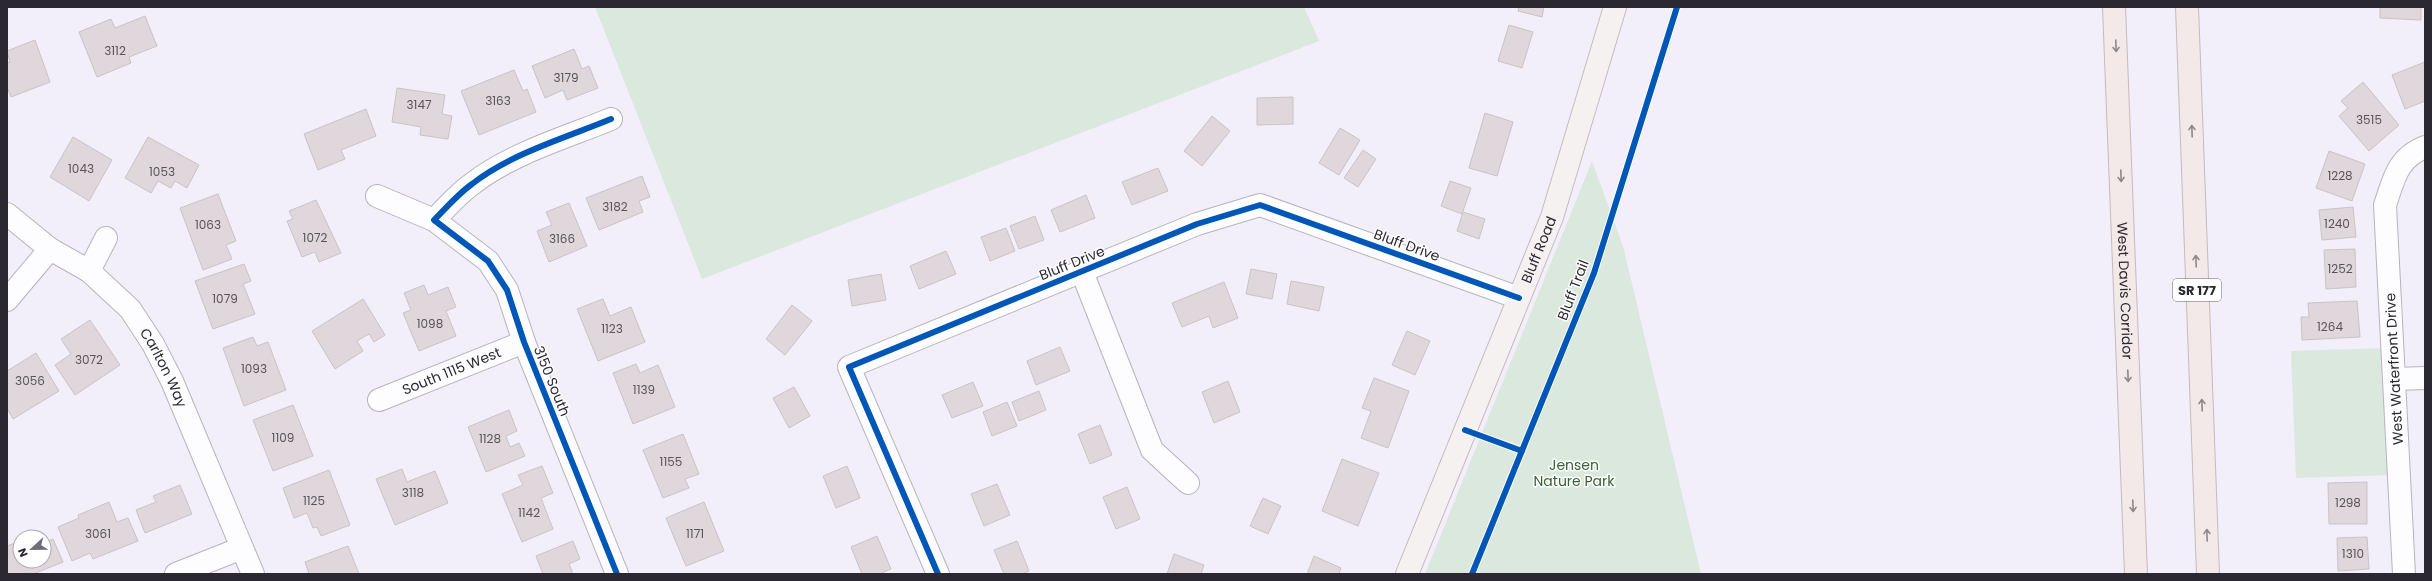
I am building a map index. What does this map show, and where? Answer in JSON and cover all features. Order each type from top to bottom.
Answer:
[{"type":"highway","name":"West Davis Corridor","points":[[2114,7],[2136,574]]},
{"type":"highway","name":"SR 177","points":[[2187,7],[2208,574]]},
{"type":"main road","name":"Bluff Road","points":[[1407,574],[1552,217],[1615,7]]},
{"type":"street","points":[[434,220],[471,184],[494,169],[611,120]]},
{"type":"street","name":"West Waterfront Drive","points":[[2404,574],[2385,205],[2398,167],[2416,150],[2425,147]]},
{"type":"street","name":"3150 South","points":[[377,196],[434,220],[488,261],[507,290],[524,342],[617,574]]},
{"type":"street","name":"Bluff Drive","points":[[938,574],[849,367],[1197,224],[1260,205],[1519,298]]},
{"type":"street","name":"Carlton Way","points":[[7,214],[50,249],[89,271],[130,309],[153,344],[172,381],[253,574]]},
{"type":"street","points":[[89,271],[106,238]]},
{"type":"street","points":[[7,300],[50,249]]},
{"type":"street","name":"Bluff Drive","points":[[1082,272],[1152,450],[1188,483]]},
{"type":"street","name":"South 1115 West","points":[[379,400],[524,342]]},
{"type":"street","points":[[2395,379],[2425,378]]},
{"type":"street","points":[[176,574],[242,548]]},
{"type":"green space","points":[[595,7],[1304,7],[1319,41],[702,279]]},
{"type":"green space","name":"Jensen Nature Park","points":[[1592,161],[1623,246],[1701,574],[1425,574]]},
{"type":"green space","points":[[2388,348],[2393,475],[2296,478],[2291,351]]},
{"type":"building","points":[[1519,7],[1544,7],[1542,17],[1518,11]]},
{"type":"building","points":[[2380,7],[2421,7],[2421,20],[2380,18]]},
{"type":"building","points":[[145,16],[157,46],[129,57],[131,63],[97,77],[79,32],[111,19],[115,28]]},
{"type":"building","points":[[1509,25],[1533,32],[1522,68],[1498,61]]},
{"type":"building","points":[[35,40],[50,82],[11,97],[7,87],[7,63],[10,62],[7,51]]},
{"type":"building","points":[[574,49],[582,69],[589,66],[598,88],[567,100],[563,90],[545,98],[532,66]]},
{"type":"building","points":[[2425,62],[2425,101],[2405,109],[2392,75]]},
{"type":"building","points":[[514,70],[523,91],[527,89],[536,112],[479,135],[461,91]]},
{"type":"building","points":[[2363,82],[2399,125],[2369,151],[2339,116],[2348,108],[2341,101]]},
{"type":"building","points":[[397,88],[445,95],[442,114],[452,116],[448,139],[420,135],[421,127],[392,122]]},
{"type":"building","points":[[1293,97],[1293,124],[1257,125],[1257,98]]},
{"type":"building","points":[[366,109],[376,136],[341,150],[345,159],[318,170],[304,134]]},
{"type":"building","points":[[1485,113],[1513,122],[1497,176],[1469,168]]},
{"type":"building","points":[[1212,116],[1230,131],[1202,166],[1184,151]]},
{"type":"building","points":[[1340,128],[1360,140],[1339,175],[1319,163]]},
{"type":"building","points":[[73,137],[112,160],[89,201],[50,177]]},
{"type":"building","points":[[148,137],[199,165],[187,188],[175,181],[171,188],[158,181],[151,193],[125,178]]},
{"type":"building","points":[[1363,150],[1376,159],[1358,187],[1344,178]]},
{"type":"building","points":[[2329,151],[2365,164],[2352,201],[2316,188]]},
{"type":"building","points":[[1158,168],[1168,191],[1132,205],[1122,182]]},
{"type":"building","points":[[642,176],[650,197],[639,201],[643,212],[599,230],[586,198]]},
{"type":"building","points":[[1450,181],[1471,188],[1462,214],[1441,206]]},
{"type":"building","points":[[218,194],[236,241],[226,245],[232,259],[203,270],[180,208]]},
{"type":"building","points":[[1086,195],[1095,218],[1060,232],[1051,210]]},
{"type":"building","points":[[316,200],[341,253],[319,262],[315,252],[302,257],[287,221],[293,219],[289,211]]},
{"type":"building","points":[[569,203],[587,246],[549,262],[537,231],[552,225],[546,212]]},
{"type":"building","points":[[2353,207],[2356,237],[2322,240],[2319,210]]},
{"type":"building","points":[[1463,212],[1485,219],[1479,239],[1457,231]]},
{"type":"building","points":[[1035,216],[1044,240],[1019,249],[1010,226]]},
{"type":"building","points":[[1006,228],[1015,251],[990,261],[981,237]]},
{"type":"building","points":[[2355,249],[2356,287],[2326,289],[2324,250]]},
{"type":"building","points":[[946,251],[956,274],[919,289],[910,266]]},
{"type":"building","points":[[244,264],[251,281],[243,284],[255,314],[213,329],[195,281]]},
{"type":"building","points":[[1251,269],[1277,274],[1272,299],[1246,294]]},
{"type":"building","points":[[881,274],[886,300],[852,306],[848,280]]},
{"type":"building","points":[[1291,281],[1324,287],[1319,311],[1287,304]]},
{"type":"building","points":[[1224,282],[1238,318],[1213,328],[1209,316],[1182,327],[1172,303]]},
{"type":"building","points":[[424,285],[428,295],[448,287],[456,307],[446,311],[456,336],[419,351],[403,313],[411,310],[404,293]]},
{"type":"building","points":[[363,299],[385,335],[374,342],[369,334],[357,341],[363,351],[335,369],[312,331]]},
{"type":"building","points":[[603,299],[610,316],[631,307],[645,342],[598,361],[577,309]]},
{"type":"building","points":[[2357,301],[2360,337],[2302,340],[2301,317],[2309,317],[2308,303]]},
{"type":"building","points":[[792,305],[812,321],[785,355],[766,339]]},
{"type":"building","points":[[90,320],[120,365],[75,395],[55,365],[71,354],[61,339]]},
{"type":"building","points":[[1407,331],[1430,341],[1415,375],[1392,365]]},
{"type":"building","points":[[253,337],[257,346],[268,342],[286,390],[244,406],[223,348]]},
{"type":"building","points":[[1060,347],[1070,371],[1036,385],[1027,361]]},
{"type":"building","points":[[36,353],[59,391],[13,419],[7,408],[7,371]]},
{"type":"building","points":[[636,364],[640,373],[658,365],[675,407],[633,424],[613,373]]},
{"type":"building","points":[[1374,378],[1409,391],[1388,448],[1361,438],[1371,411],[1362,408]]},
{"type":"building","points":[[1228,381],[1240,412],[1214,423],[1202,392]]},
{"type":"building","points":[[973,382],[983,406],[952,418],[942,395]]},
{"type":"building","points":[[794,387],[810,416],[789,428],[773,398]]},
{"type":"building","points":[[1039,391],[1046,410],[1019,421],[1012,402]]},
{"type":"building","points":[[1007,402],[1017,426],[992,436],[983,412]]},
{"type":"building","points":[[293,405],[313,456],[273,471],[253,420]]},
{"type":"building","points":[[509,410],[517,431],[506,436],[510,447],[519,443],[525,456],[486,472],[468,427]]},
{"type":"building","points":[[1100,425],[1112,455],[1090,464],[1078,434]]},
{"type":"building","points":[[683,434],[699,474],[685,479],[689,488],[663,498],[643,450]]},
{"type":"building","points":[[1342,459],[1379,473],[1358,526],[1322,511]]},
{"type":"building","points":[[542,466],[553,493],[541,498],[553,529],[522,542],[502,494],[523,485],[518,475]]},
{"type":"building","points":[[847,466],[860,498],[836,508],[823,476]]},
{"type":"building","points":[[402,469],[407,482],[435,471],[448,503],[395,525],[376,479]]},
{"type":"building","points":[[329,470],[350,525],[321,536],[317,527],[313,528],[307,513],[294,518],[283,488]]},
{"type":"building","points":[[2367,482],[2367,524],[2329,524],[2328,483]]},
{"type":"building","points":[[997,484],[1010,515],[984,526],[971,494]]},
{"type":"building","points":[[180,485],[192,514],[145,533],[136,510],[156,502],[153,496]]},
{"type":"building","points":[[1127,487],[1140,519],[1116,529],[1103,497]]},
{"type":"building","points":[[1263,498],[1281,506],[1268,534],[1250,526]]},
{"type":"building","points":[[109,502],[117,522],[128,518],[138,541],[93,559],[90,553],[72,561],[58,527],[79,518],[78,515]]},
{"type":"building","points":[[704,502],[724,551],[686,566],[666,518]]},
{"type":"building","points":[[877,536],[891,569],[879,574],[862,574],[851,547]]},
{"type":"building","points":[[2367,537],[2369,569],[2338,571],[2337,538]]},
{"type":"building","points":[[52,539],[63,562],[52,566]]},
{"type":"building","points":[[573,541],[580,559],[569,564],[573,574],[543,574],[536,556]]},
{"type":"building","points":[[1017,541],[1029,571],[1022,574],[1004,574],[994,550]]},
{"type":"building","points":[[12,544],[12,569],[46,569],[33,574],[7,574],[7,546]]},
{"type":"building","points":[[348,546],[359,574],[309,574],[305,562]]},
{"type":"building","points":[[1174,554],[1204,565],[1201,574],[1167,574]]},
{"type":"building","points":[[1314,556],[1341,568],[1339,574],[1307,574]]},
{"type":"cycle path","name":"Bluff Trail","points":[[1472,574],[1594,273],[1677,7]]},
{"type":"cycle path","points":[[611,119],[539,147],[504,163],[467,188],[434,220],[488,261],[507,290],[524,342],[617,574]]},
{"type":"cycle path","points":[[938,574],[849,367],[1197,224],[1260,205],[1519,298]]},
{"type":"cycle path","points":[[1465,430],[1522,451]]}]
